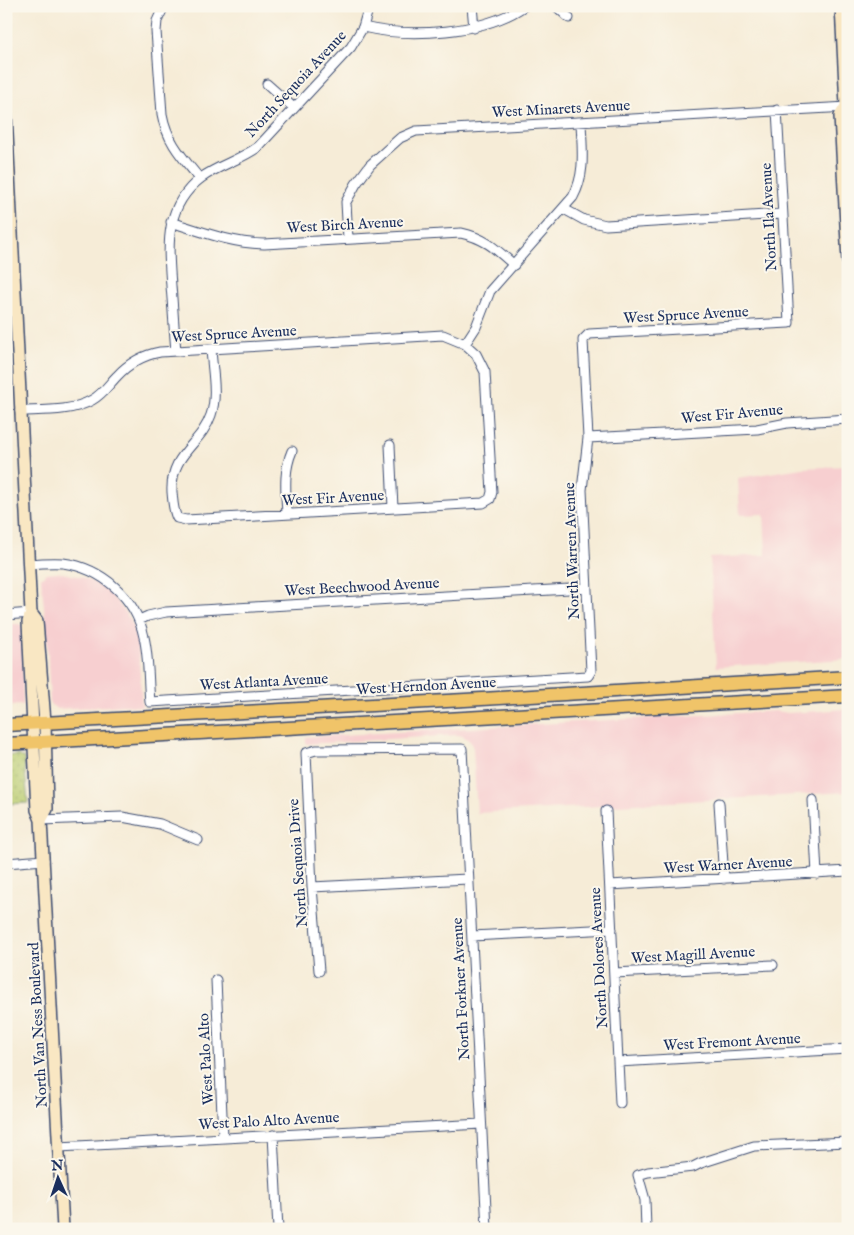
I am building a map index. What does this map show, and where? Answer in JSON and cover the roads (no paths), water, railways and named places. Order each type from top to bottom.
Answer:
[{"type":"main road","name":"West Herndon Avenue","points":[[6,724],[465,700],[848,677]]},
{"type":"main road","points":[[6,744],[848,696]]},
{"type":"street","points":[[164,6],[157,21],[156,30],[162,114],[168,136],[200,179]]},
{"type":"street","name":"North Sequoia Avenue","points":[[176,351],[168,245],[171,222],[183,197],[200,179],[246,156],[258,147],[351,47],[363,27],[369,6]]},
{"type":"street","points":[[472,6],[474,28]]},
{"type":"street","points":[[363,27],[389,32],[474,28],[495,22],[524,6]]},
{"type":"street","points":[[556,6],[569,18]]},
{"type":"street","points":[[840,6],[847,107],[840,116],[848,262]]},
{"type":"street","points":[[267,84],[294,108]]},
{"type":"street","name":"West Minarets Avenue","points":[[348,239],[346,202],[356,184],[370,165],[400,138],[416,131],[847,107]]},
{"type":"street","name":"North Ila Avenue","points":[[777,110],[788,323]]},
{"type":"street","name":"North Van Ness Boulevard","points":[[6,113],[11,313],[21,388],[20,411],[31,613],[28,622],[39,722],[36,810],[41,820],[44,860],[63,1229]]},
{"type":"street","points":[[465,344],[476,327],[490,291],[573,197],[581,178],[583,160],[581,122]]},
{"type":"street","points":[[564,208],[584,220],[606,225],[782,214]]},
{"type":"street","name":"West Birch Avenue","points":[[171,222],[223,239],[243,243],[264,244],[461,233],[472,235],[489,243],[514,265]]},
{"type":"street","name":"West Spruce Avenue","points":[[586,337],[589,334],[788,323]]},
{"type":"street","name":"West Spruce Avenue","points":[[20,411],[59,409],[82,404],[94,399],[103,392],[119,373],[134,361],[151,354],[443,336],[465,344]]},
{"type":"street","name":"North Warren Avenue","points":[[586,337],[583,340],[588,438],[582,490],[590,671],[588,676]]},
{"type":"street","name":"West Fir Avenue","points":[[211,349],[214,405],[207,424],[180,458],[172,486],[173,511],[177,518],[186,520],[483,502],[490,499],[492,492],[486,381],[481,363],[476,354],[465,344]]},
{"type":"street","name":"West Fir Avenue","points":[[588,438],[757,429],[787,423],[848,419]]},
{"type":"street","points":[[390,445],[393,508]]},
{"type":"street","points":[[287,514],[285,476],[287,463],[292,451]]},
{"type":"street","points":[[28,564],[64,564],[92,571],[124,596],[139,620]]},
{"type":"street","name":"West Beechwood Avenue","points":[[139,620],[166,612],[587,588]]},
{"type":"street","points":[[6,615],[31,613]]},
{"type":"street","name":"West Atlanta Avenue","points":[[139,620],[146,647],[150,702],[588,676]]},
{"type":"street","name":"North Forkner Avenue","points":[[306,753],[316,750],[462,748],[487,1229]]},
{"type":"street","name":"North Sequoia Drive","points":[[306,753],[312,887],[319,971]]},
{"type":"street","points":[[814,800],[817,874]]},
{"type":"street","points":[[720,803],[724,879]]},
{"type":"street","name":"North Dolores Avenue","points":[[606,811],[620,1103]]},
{"type":"street","points":[[41,820],[122,818],[160,824],[198,840]]},
{"type":"street","points":[[6,864],[44,860]]},
{"type":"street","name":"West Warner Avenue","points":[[610,884],[848,872]]},
{"type":"street","points":[[312,887],[468,878]]},
{"type":"street","points":[[472,936],[612,929]]},
{"type":"street","name":"West Magill Avenue","points":[[614,973],[773,964]]},
{"type":"street","name":"West Palo Alto","points":[[216,980],[223,1137]]},
{"type":"street","name":"West Fremont Avenue","points":[[618,1062],[848,1049]]},
{"type":"street","name":"West Palo Alto Avenue","points":[[59,1147],[481,1124]]},
{"type":"street","points":[[274,1135],[278,1229]]},
{"type":"street","points":[[646,1229],[644,1200],[638,1175],[648,1172],[693,1167],[754,1146],[848,1142]]}]
